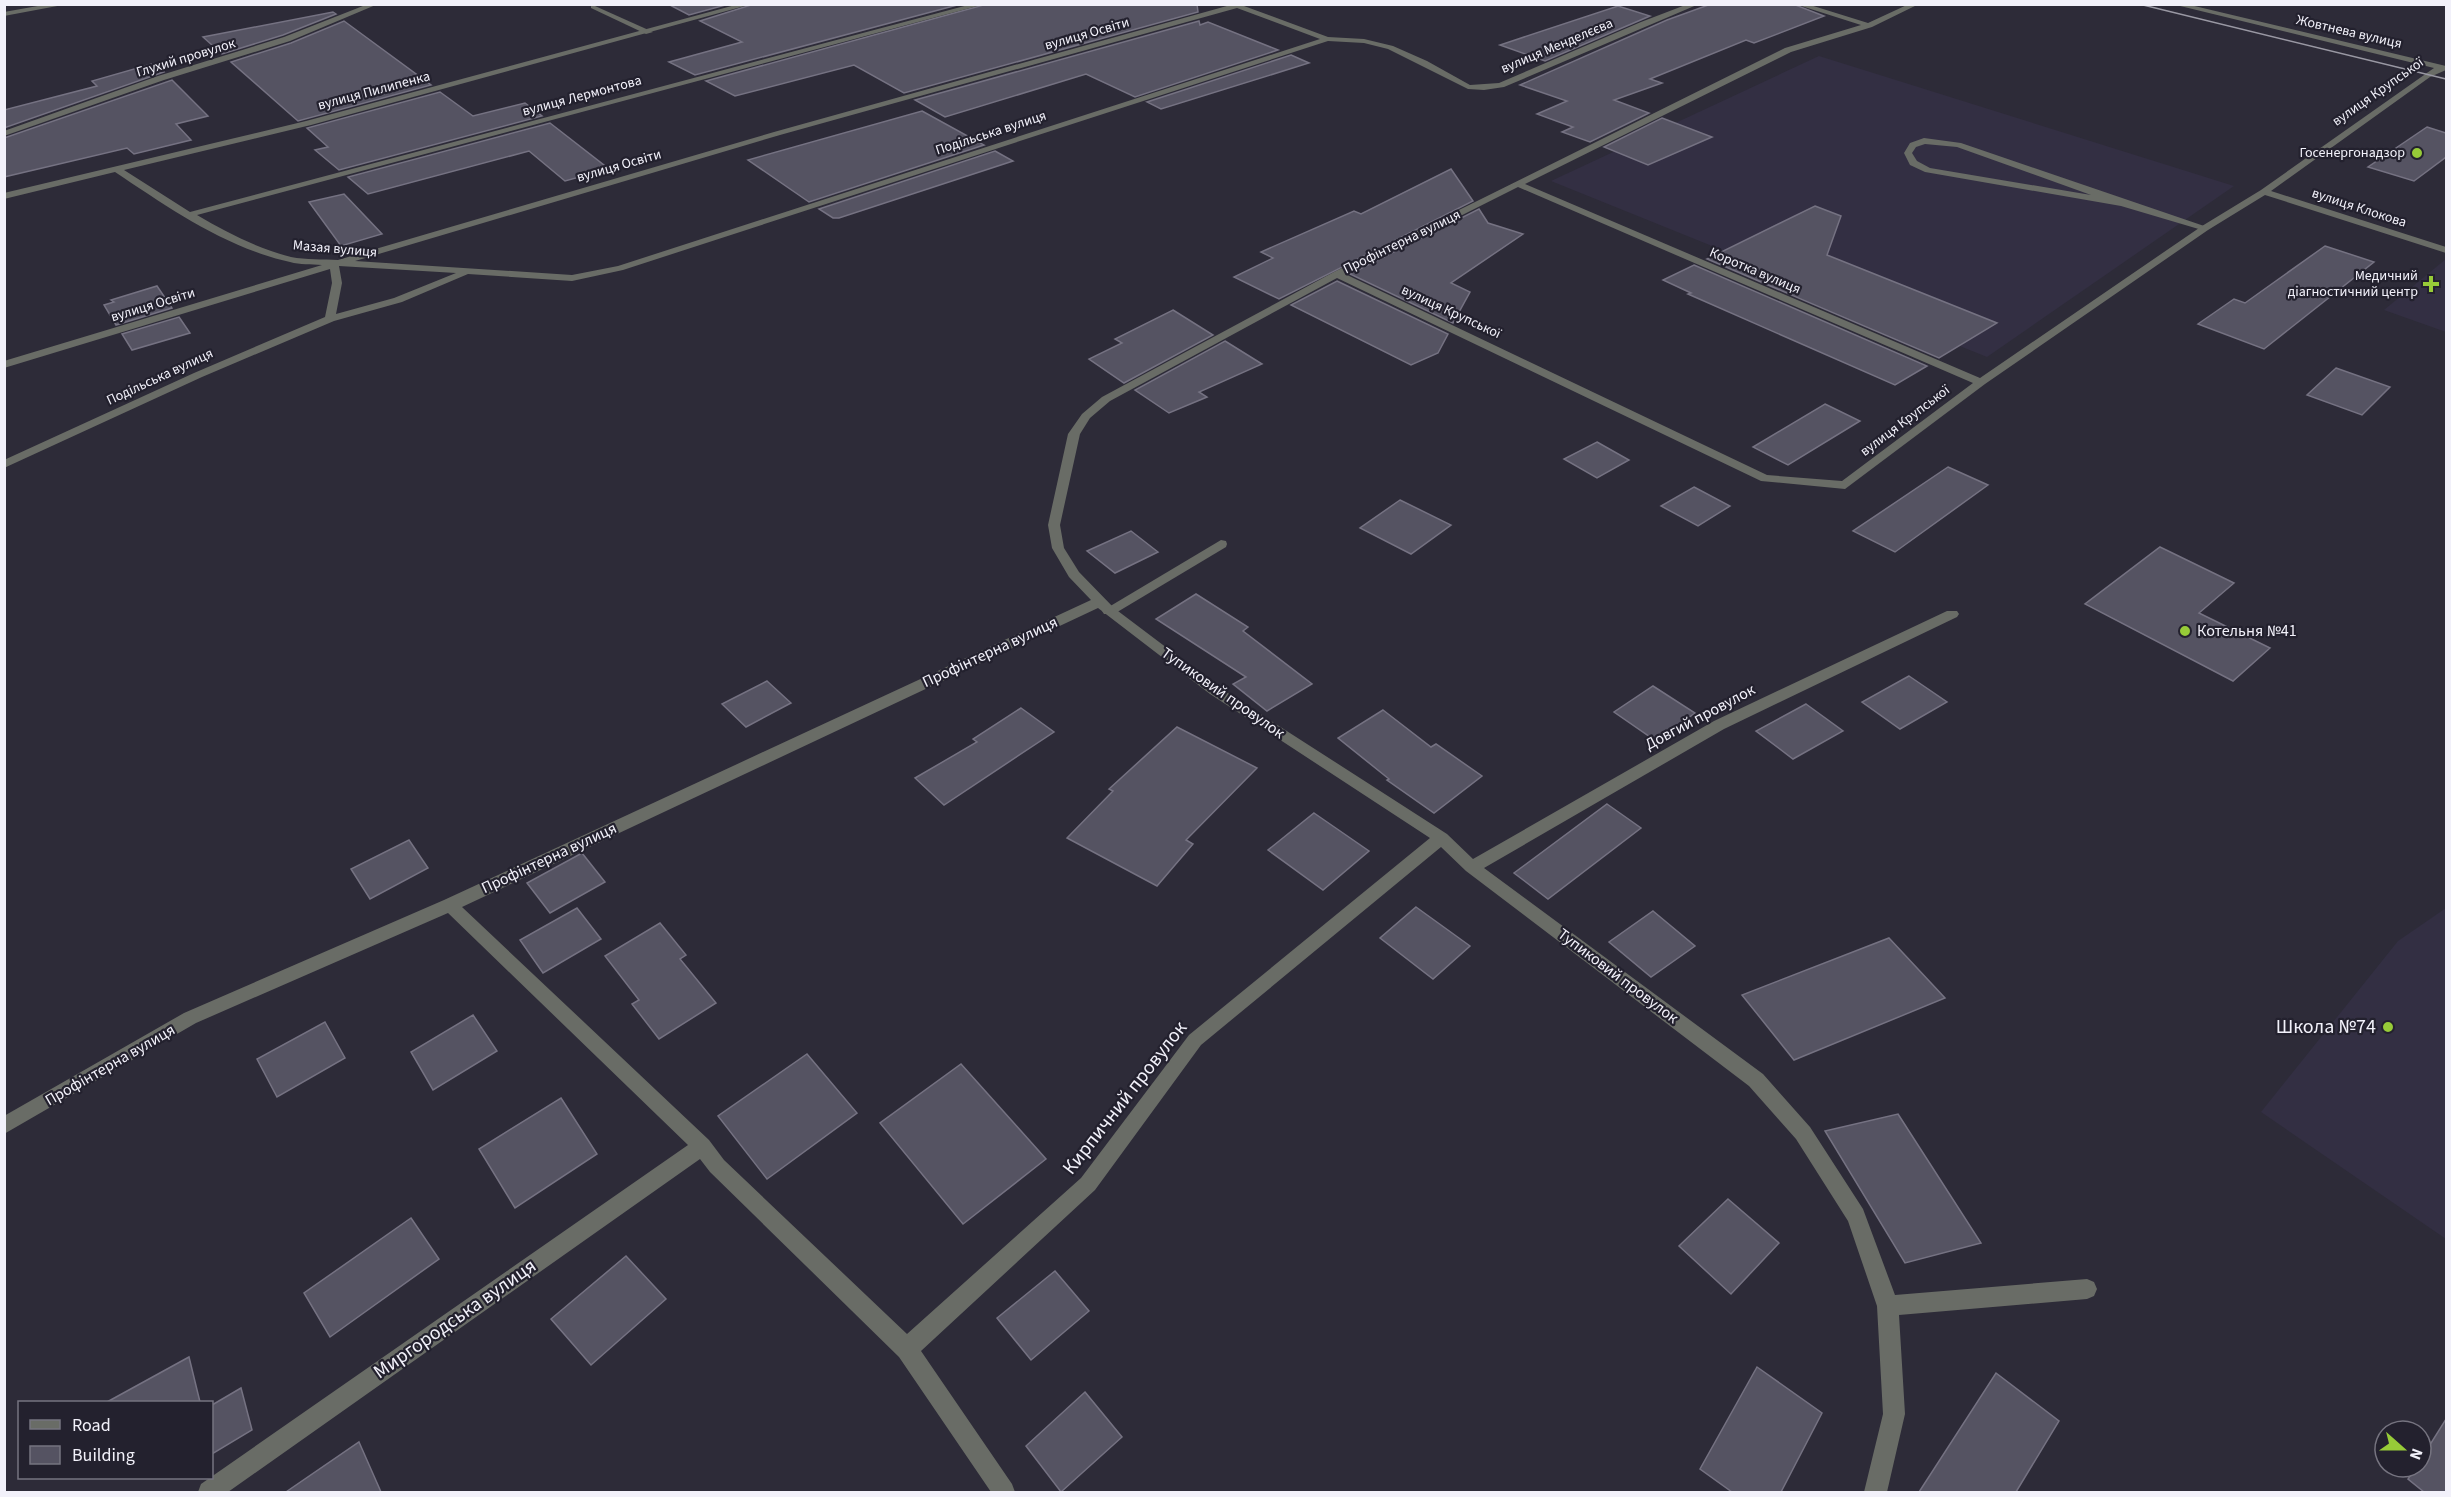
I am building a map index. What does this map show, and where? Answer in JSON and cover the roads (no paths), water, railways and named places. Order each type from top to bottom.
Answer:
[{"type":"street","points":[[4,14],[65,4]]},
{"type":"street","name":"Глухий провулок","points":[[4,134],[161,78],[287,39],[375,4]]},
{"type":"street","name":"вулиця Пилипенка","points":[[4,196],[308,123],[749,4]]},
{"type":"street","name":"вулиця Лермонтова","points":[[188,215],[982,4]]},
{"type":"street","name":"вулиця Менделєєва","points":[[1327,39],[1350,39],[1383,45],[1430,66],[1459,84],[1473,88],[1489,88],[1502,85],[1696,4]]},
{"type":"street","points":[[1798,4],[1869,24]]},
{"type":"street","name":"Профінтерна вулиця","points":[[4,1126],[190,1018],[450,905],[1105,606],[1074,574],[1058,548],[1054,525],[1074,434],[1086,416],[1115,393],[1337,274],[1788,50],[1869,24],[1916,4]]},
{"type":"street","name":"Жовтнева вулиця","points":[[2175,4],[2443,68]]},
{"type":"street","points":[[1241,5],[1327,39]]},
{"type":"street","name":"вулиця Освіти","points":[[4,365],[334,263],[748,143],[1241,5]]},
{"type":"street","points":[[592,7],[649,32]]},
{"type":"street","name":"Подільська вулиця","points":[[572,278],[631,265],[1327,39]]},
{"type":"street","name":"вулиця Крупської","points":[[1337,274],[1765,478],[1845,485],[1981,382],[2205,228],[2264,192],[2427,75],[2443,68]]},
{"type":"street","points":[[2122,203],[1928,170],[1912,163],[1908,153],[1913,145],[1924,141],[1958,145],[2122,203],[2205,228]]},
{"type":"street","name":"Мазая вулиця","points":[[118,170],[188,215],[266,253],[292,260],[466,273],[572,278]]},
{"type":"street","name":"Коротка вулиця","points":[[1520,185],[1981,382]]},
{"type":"street","name":"вулиця Клокова","points":[[2264,192],[2446,250]]},
{"type":"street","points":[[330,319],[337,283],[334,263]]},
{"type":"street","name":"Подільська вулиця","points":[[4,465],[198,375],[330,319],[398,300],[466,273]]},
{"type":"street","points":[[1105,606],[1221,544]]},
{"type":"street","name":"Тупиковий провулок","points":[[1105,606],[1215,691],[1441,838],[1472,867],[1755,1080],[1803,1133],[1856,1216],[1888,1306],[1894,1414],[1876,1492]]},
{"type":"street","name":"Довгий провулок","points":[[1472,867],[1719,724],[1952,614]]},
{"type":"street","name":"Кирпичний провулок","points":[[907,1349],[1088,1184],[1195,1040],[1441,838]]},
{"type":"street","points":[[450,905],[702,1146],[717,1166],[907,1349],[1004,1492]]},
{"type":"street","name":"Миргородська вулиця","points":[[209,1492],[702,1146]]},
{"type":"street","points":[[1888,1306],[2087,1289]]},
{"type":"tram line","points":[[2139,4],[2446,79]]},
{"type":"place","name":"Госенергонадзор","points":[[2417,153]]},
{"type":"place","name":"Медичний діагностичний центр","points":[[2431,284]]},
{"type":"place","name":"Котельня №41","points":[[2185,631]]},
{"type":"place","name":"Школа №74","points":[[2388,1027]]}]
